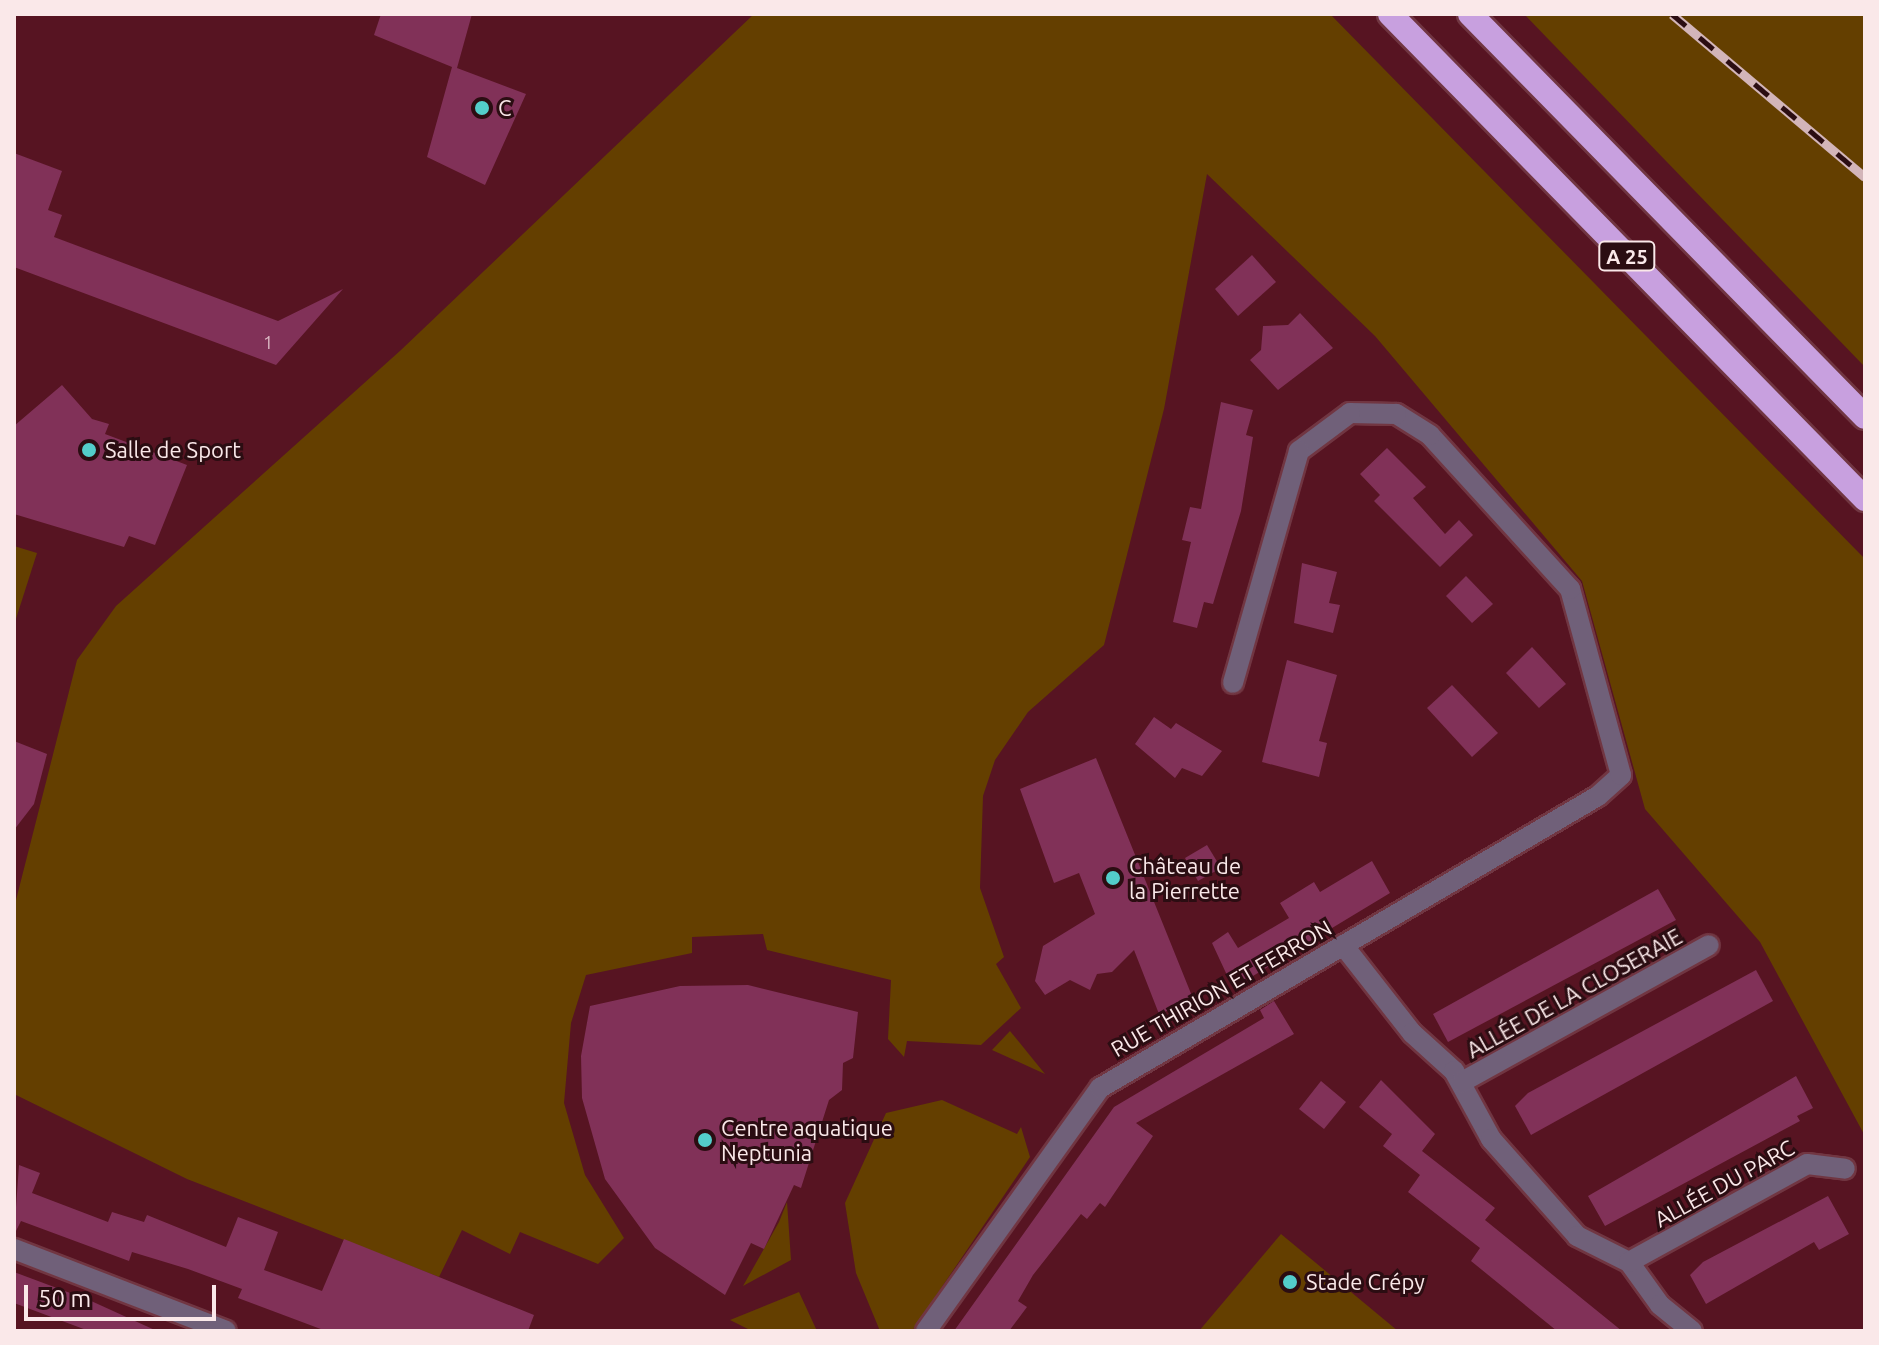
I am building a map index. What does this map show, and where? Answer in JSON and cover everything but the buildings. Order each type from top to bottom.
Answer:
[{"type":"highway","name":"A 25","points":[[1390,14],[1865,499]]},
{"type":"highway","name":"A 25","points":[[1470,14],[1865,417]]},
{"type":"street","name":"RUE THIRION ET FERRON","points":[[926,1331],[1100,1088],[1598,796],[1621,775],[1570,589],[1430,435],[1396,414],[1350,413],[1299,451],[1233,683]]},
{"type":"street","points":[[1343,945],[1462,1082],[1491,1139],[1577,1236],[1629,1262],[1660,1305],[1692,1331]]},
{"type":"street","name":"ALLÉE DE LA CLOSERAIE","points":[[1462,1082],[1709,945]]},
{"type":"street","name":"ALLÉE DU PARC","points":[[1629,1262],[1807,1164],[1845,1169]]},
{"type":"street","points":[[14,1249],[175,1322],[226,1331]]},
{"type":"shaded area","points":[[754,14],[1330,14],[1865,559],[1865,1136],[1760,942],[1645,809],[1582,581],[1375,336],[1207,174],[1164,409],[1104,645],[1028,712],[995,760],[983,796],[980,888],[1004,957],[996,964],[1021,1008],[981,1045],[907,1041],[904,1057],[888,1039],[891,980],[767,950],[763,934],[692,937],[692,953],[586,975],[571,1023],[564,1103],[585,1175],[624,1238],[598,1264],[520,1232],[510,1254],[462,1230],[439,1277],[187,1179],[14,1094],[14,908],[77,660],[116,606],[401,350]]},
{"type":"shaded area","points":[[1524,14],[1865,14],[1865,367]]},
{"type":"shaded area","points":[[14,546],[37,553],[14,625]]},
{"type":"shaded area","points":[[1010,1031],[1045,1074],[992,1050]]},
{"type":"shaded area","points":[[942,1100],[1017,1134],[1021,1127],[1030,1157],[912,1331],[880,1331],[856,1273],[845,1203],[886,1113]]},
{"type":"shaded area","points":[[787,1202],[791,1260],[743,1286],[779,1222]]},
{"type":"shaded area","name":"Stade Crépy","points":[[1281,1234],[1398,1331],[1199,1331]]},
{"type":"shaded area","points":[[799,1292],[817,1331],[752,1331],[730,1320]]},
{"type":"railway","points":[[1672,14],[1865,177]]},
{"type":"place","name":"C","points":[[482,108]]},
{"type":"place","name":"Salle de Sport","points":[[89,450]]},
{"type":"place","name":"Château de la Pierrette","points":[[1113,878]]},
{"type":"place","name":"Centre aquatique Neptunia","points":[[705,1140]]},
{"type":"place","name":"Stade Crépy","points":[[1290,1282]]}]
